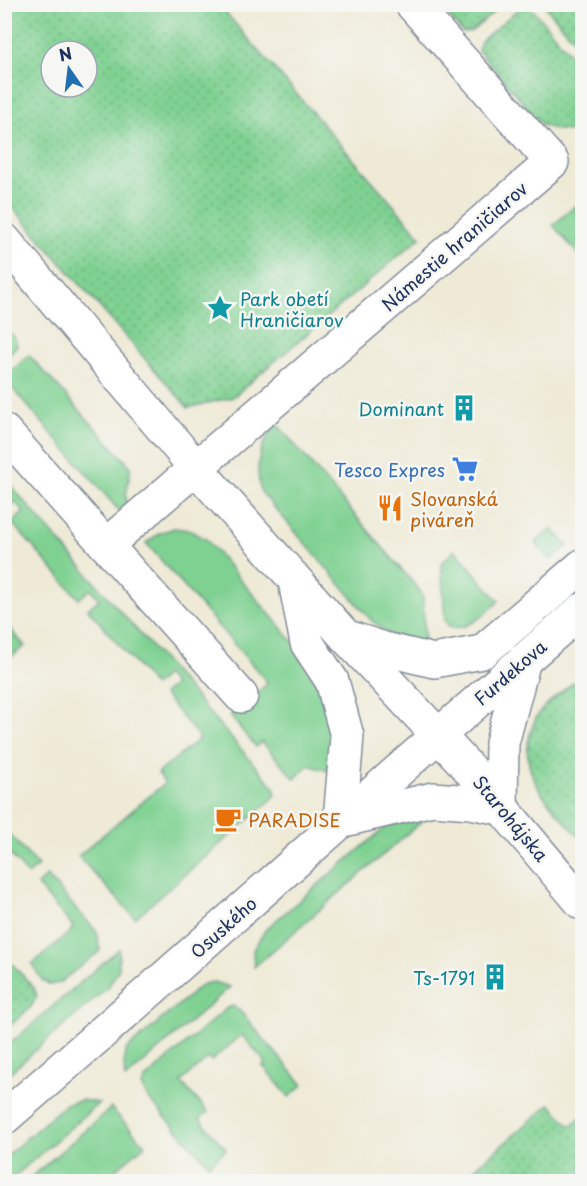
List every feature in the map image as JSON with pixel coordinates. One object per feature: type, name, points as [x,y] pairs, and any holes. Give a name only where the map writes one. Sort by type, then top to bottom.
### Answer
[{"type":"street","name":"Námestie hraničiarov","points":[[106,545],[552,162],[412,4]]},
{"type":"street","points":[[4,240],[196,468],[346,637],[438,734]]},
{"type":"street","points":[[4,430],[241,696]]},
{"type":"street","points":[[346,637],[434,661],[482,652],[582,566]]},
{"type":"street","points":[[294,579],[307,643],[332,681],[347,736],[340,821],[433,799],[471,802],[501,808],[502,743],[524,660]]},
{"type":"street","name":"Furdekova","points":[[438,734],[582,610]]},
{"type":"street","name":"Osuského","points":[[4,1118],[209,940],[438,734]]},
{"type":"street","name":"Starohájska","points":[[438,734],[582,903]]},
{"type":"green space","name":"Park obetí Hraničiarov","points":[[4,5],[219,5],[421,237],[233,397],[188,408],[5,199]]},
{"type":"green space","points":[[439,5],[502,5],[472,31],[463,33]]},
{"type":"green space","points":[[529,5],[582,68],[582,144],[571,131],[557,130],[542,125],[478,50],[481,41],[521,7]]},
{"type":"green space","points":[[544,5],[582,5],[582,49]]},
{"type":"green space","points":[[575,206],[582,215],[582,259],[553,225]]},
{"type":"green space","points":[[4,327],[15,338],[17,345],[5,360]]},
{"type":"green space","points":[[29,355],[131,467],[126,495],[127,507],[121,513],[5,380],[5,377]]},
{"type":"green space","points":[[277,424],[420,591],[423,597],[425,649],[394,638],[372,621],[261,492],[258,464],[262,447]]},
{"type":"green space","points":[[4,478],[274,787],[276,795],[270,801],[135,918],[78,856],[165,783],[158,773],[199,737],[163,694],[174,685],[166,675],[154,686],[88,609],[99,599],[91,589],[79,599],[12,523],[24,512],[15,502],[5,512]]},
{"type":"green space","points":[[174,528],[189,530],[206,539],[306,657],[338,725],[328,771],[308,765],[295,779],[262,742],[256,747],[230,716],[268,683],[146,543],[160,533]]},
{"type":"green space","points":[[552,529],[568,546],[550,560],[535,543]]},
{"type":"green space","points":[[455,550],[499,601],[483,616],[471,623],[458,628],[450,628],[445,620],[441,563]]},
{"type":"green space","points":[[4,622],[25,646],[9,659],[5,654]]},
{"type":"green space","points":[[582,676],[582,840],[542,794],[530,768],[527,753],[533,724],[538,715],[554,697]]},
{"type":"green space","points":[[423,815],[422,821],[254,967],[253,950],[266,929],[387,826]]},
{"type":"green space","points":[[4,828],[38,866],[28,875],[5,848]]},
{"type":"green space","points":[[47,876],[97,932],[100,951],[59,983],[50,985],[42,980],[32,964],[73,927],[37,885]]},
{"type":"green space","points":[[119,949],[119,969],[108,987],[5,1077],[5,1048]]},
{"type":"green space","points":[[4,955],[34,988],[37,996],[31,1007],[5,1030]]},
{"type":"green space","points":[[214,982],[230,987],[125,1079],[126,1050],[203,984]]},
{"type":"green space","points":[[233,1006],[240,1011],[303,1085],[289,1097],[263,1066],[266,1063],[242,1035],[211,1061],[208,1058],[181,1082],[208,1112],[200,1119],[226,1149],[209,1165],[147,1097],[142,1085],[145,1079],[227,1008]]},
{"type":"green space","points":[[82,1100],[99,1103],[9,1181],[5,1181],[5,1157],[66,1104]]},
{"type":"green space","points":[[550,1104],[570,1126],[582,1116],[582,1181],[460,1181]]},
{"type":"green space","points":[[111,1108],[145,1145],[102,1181],[27,1181]]},
{"type":"place","name":"Park obetí Hraničiarov","points":[[220,308]]},
{"type":"place","name":"Dominant","points":[[464,408]]},
{"type":"place","name":"Tesco Expres","points":[[465,469]]},
{"type":"place","name":"Slovanská piváreň","points":[[390,508]]},
{"type":"place","name":"PARADISE","points":[[228,819]]},
{"type":"place","name":"Ts-1791","points":[[495,977]]}]
